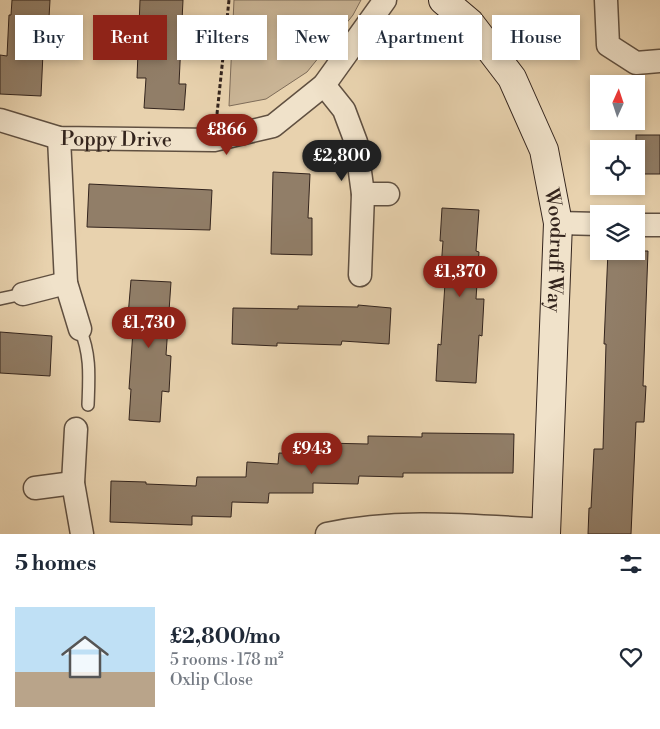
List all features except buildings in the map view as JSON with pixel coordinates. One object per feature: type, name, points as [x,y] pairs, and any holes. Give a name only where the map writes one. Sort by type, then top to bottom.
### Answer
[{"type":"street","name":"Poppy Drive","points":[[0,120],[59,138],[214,140],[273,126],[324,86],[386,0]]},
{"type":"street","name":"Woodruff Way","points":[[443,0],[470,23],[512,78],[544,150],[558,223],[546,532]]},
{"type":"street","points":[[606,0],[608,45],[636,63],[660,61]]},
{"type":"street","points":[[324,86],[344,110],[356,142],[363,194],[360,275]]},
{"type":"street","points":[[59,138],[66,283],[80,329]]},
{"type":"street","points":[[363,194],[388,194]]},
{"type":"street","points":[[558,223],[590,224]]},
{"type":"street","points":[[645,225],[660,225]]},
{"type":"street","points":[[23,294],[66,283]]},
{"type":"street","points":[[76,429],[73,483],[82,534]]},
{"type":"street","points":[[35,488],[73,483]]},
{"type":"street","points":[[326,534],[353,528],[424,523],[546,532]]},
{"type":"lane","points":[[0,299],[23,294]]},
{"type":"lane","points":[[80,329],[87,345],[90,370],[88,404]]},
{"type":"path","points":[[214,140],[229,0]]},
{"type":"shaded area","points":[[234,0],[361,0],[348,21],[348,15],[277,15],[277,60],[317,60],[307,72],[266,99],[229,106],[231,60],[267,60],[267,15],[233,15]]}]
